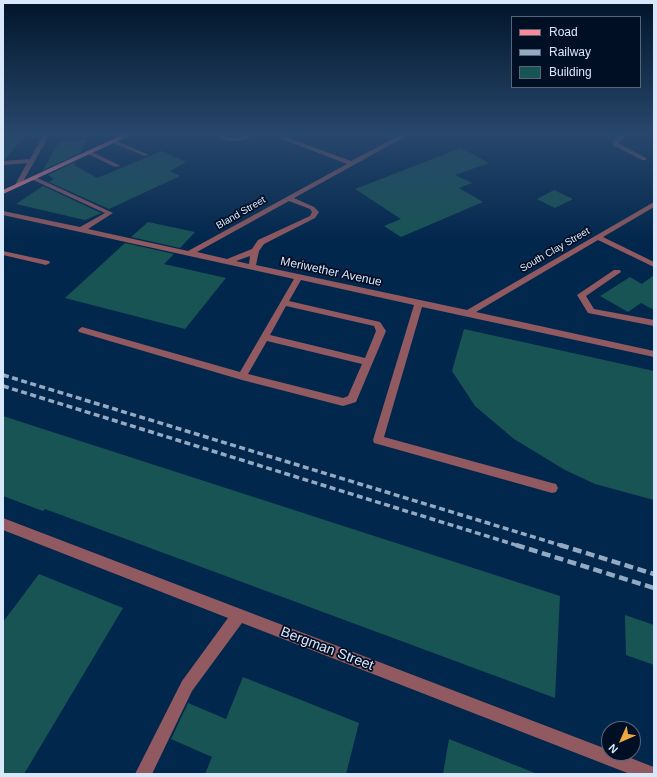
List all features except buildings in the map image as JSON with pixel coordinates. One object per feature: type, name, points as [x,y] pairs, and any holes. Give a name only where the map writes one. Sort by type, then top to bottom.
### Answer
[{"type":"main road","points":[[3,192],[51,170]]},
{"type":"street","points":[[18,185],[26,170]]},
{"type":"street","name":"Bland Street","points":[[190,254],[338,170]]},
{"type":"street","points":[[33,178],[110,213],[81,230]]},
{"type":"street","points":[[252,267],[255,251],[261,242],[312,217],[316,212],[312,208],[288,198]]},
{"type":"street","name":"South Clay Street","points":[[467,314],[654,204]]},
{"type":"street","name":"Meriwether Avenue","points":[[3,213],[654,354]]},
{"type":"street","points":[[597,237],[653,263]]},
{"type":"street","points":[[227,262],[255,251]]},
{"type":"street","points":[[3,253],[46,263]]},
{"type":"street","points":[[617,272],[581,295],[591,311],[654,323]]},
{"type":"street","points":[[242,376],[299,277]]},
{"type":"street","points":[[82,330],[242,376],[342,402],[352,400],[381,331],[377,324],[284,303]]},
{"type":"street","points":[[419,303],[378,440],[552,488]]},
{"type":"street","points":[[265,337],[368,362]]},
{"type":"street","name":"Bergman Street","points":[[3,524],[651,774]]},
{"type":"street","points":[[142,774],[187,686],[239,615]]},
{"type":"railway","points":[[3,375],[563,546]]},
{"type":"railway","points":[[3,386],[519,546]]},
{"type":"railway","points":[[516,545],[654,588]]},
{"type":"railway","points":[[560,545],[654,574]]}]
